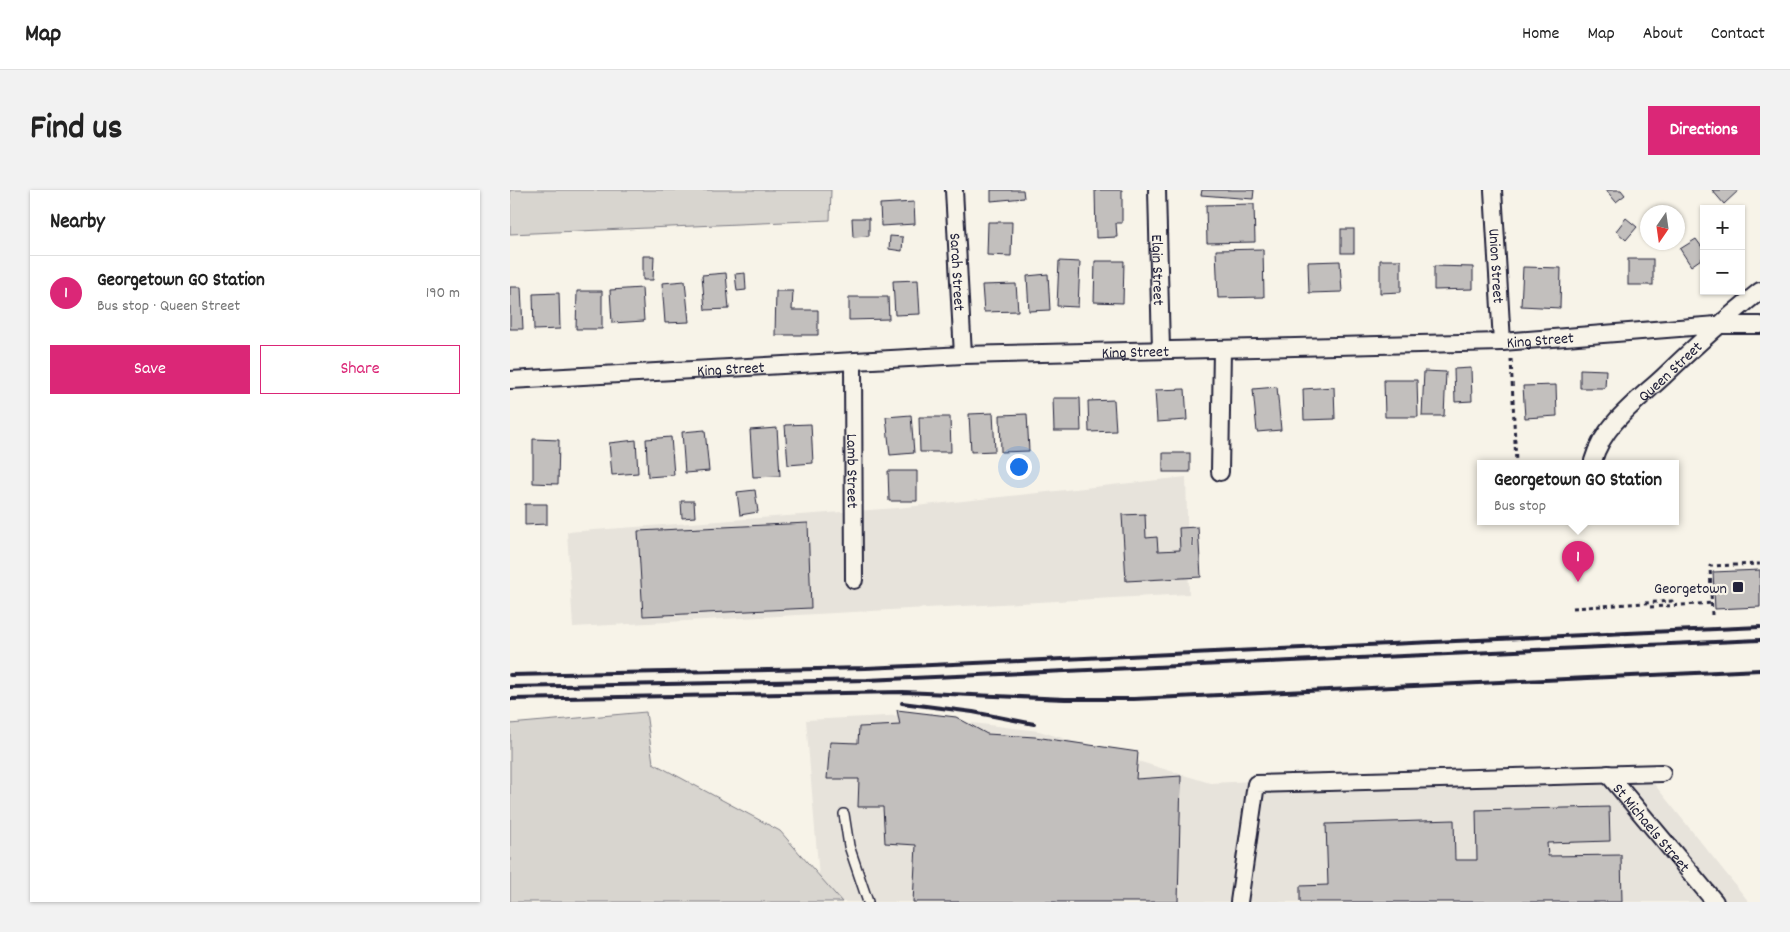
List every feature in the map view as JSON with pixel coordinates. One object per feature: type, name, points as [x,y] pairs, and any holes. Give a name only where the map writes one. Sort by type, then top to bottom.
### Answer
[{"type":"street","name":"Sarah Street","points":[[954,190],[963,355]]},
{"type":"street","name":"Elgin Street","points":[[1157,190],[1161,349]]},
{"type":"street","name":"Union Street","points":[[1493,190],[1502,342]]},
{"type":"street","name":"Queen Street","points":[[1593,460],[1597,447],[1615,421],[1717,325],[1760,291]]},
{"type":"street","name":"King Street","points":[[510,380],[963,355],[1502,342],[1717,325],[1760,324]]},
{"type":"street","points":[[1220,472],[1222,349]]},
{"type":"street","name":"Lamb Street","points":[[853,362],[854,580]]},
{"type":"street","points":[[1238,902],[1256,784],[1662,773]]},
{"type":"street","name":"St Michaels Street","points":[[1608,774],[1715,902]]},
{"type":"lane","points":[[844,814],[849,846],[868,902]]},
{"type":"path","points":[[1502,342],[1511,358],[1516,460]]},
{"type":"path","points":[[1712,615],[1710,566],[1760,564]]},
{"type":"path","points":[[1573,608],[1672,601],[1672,605]]},
{"type":"path","points":[[1650,607],[1712,603]]},
{"type":"shaded area","points":[[510,190],[831,190],[830,220],[510,234]]},
{"type":"shaded area","points":[[1186,477],[1189,594],[573,627],[567,532],[897,508]]},
{"type":"shaded area","points":[[646,712],[653,763],[780,831],[842,902],[510,902],[510,724]]},
{"type":"shaded area","points":[[906,715],[1039,731],[1210,783],[1638,764],[1749,902],[821,902],[806,720]]},
{"type":"building","points":[[991,190],[1023,190],[1024,198],[991,201]]},
{"type":"building","points":[[1095,190],[1122,190],[1122,223],[1116,223],[1117,237],[1096,238]]},
{"type":"building","points":[[1202,190],[1254,190],[1253,199],[1201,195]]},
{"type":"building","points":[[1606,190],[1621,190],[1625,195],[1616,202]]},
{"type":"building","points":[[1712,190],[1739,190],[1724,204]]},
{"type":"building","points":[[914,202],[915,224],[881,226],[880,204]]},
{"type":"building","points":[[1254,204],[1255,242],[1207,243],[1206,205]]},
{"type":"building","points":[[852,218],[869,218],[869,236],[853,237]]},
{"type":"building","points":[[1626,218],[1637,227],[1626,240],[1616,231]]},
{"type":"building","points":[[988,222],[1012,222],[1011,256],[987,255]]},
{"type":"building","points":[[1341,229],[1354,229],[1354,253],[1341,253]]},
{"type":"building","points":[[890,236],[903,237],[902,251],[889,249]]},
{"type":"building","points":[[1696,239],[1700,244],[1700,260],[1691,266],[1681,250],[1685,250],[1685,246]]},
{"type":"building","points":[[1263,249],[1264,297],[1218,298],[1216,250]]},
{"type":"building","points":[[643,256],[654,256],[653,280],[643,280]]},
{"type":"building","points":[[1628,259],[1653,259],[1653,285],[1628,285]]},
{"type":"building","points":[[1380,260],[1401,260],[1401,292],[1380,293]]},
{"type":"building","points":[[1059,261],[1080,262],[1078,307],[1057,306]]},
{"type":"building","points":[[1095,261],[1124,261],[1123,303],[1094,302]]},
{"type":"building","points":[[1340,261],[1342,292],[1309,293],[1308,262]]},
{"type":"building","points":[[1434,266],[1473,267],[1473,289],[1434,290]]},
{"type":"building","points":[[1523,267],[1561,268],[1560,308],[1521,306]]},
{"type":"building","points":[[726,273],[729,309],[705,310],[702,275]]},
{"type":"building","points":[[745,273],[746,290],[737,291],[735,274]]},
{"type":"building","points":[[1048,274],[1050,310],[1029,311],[1027,276]]},
{"type":"building","points":[[918,280],[920,314],[895,315],[893,281]]},
{"type":"building","points":[[685,281],[689,322],[665,323],[662,283]]},
{"type":"building","points":[[1016,284],[1018,311],[984,312],[982,285]]},
{"type":"building","points":[[510,287],[521,287],[523,329],[510,329]]},
{"type":"building","points":[[642,288],[644,321],[612,323],[610,290]]},
{"type":"building","points":[[577,291],[602,291],[602,329],[576,329]]},
{"type":"building","points":[[776,291],[793,291],[792,310],[818,310],[818,335],[775,335]]},
{"type":"building","points":[[559,293],[560,329],[534,330],[533,294]]},
{"type":"building","points":[[849,297],[888,297],[889,319],[849,320]]},
{"type":"building","points":[[1471,368],[1472,401],[1455,402],[1454,369]]},
{"type":"building","points":[[1580,369],[1606,370],[1605,388],[1580,388]]},
{"type":"building","points":[[1424,371],[1446,372],[1444,416],[1422,416]]},
{"type":"building","points":[[1384,380],[1417,380],[1418,417],[1385,417]]},
{"type":"building","points":[[1556,385],[1557,416],[1525,418],[1523,386]]},
{"type":"building","points":[[1277,387],[1281,430],[1257,432],[1253,389]]},
{"type":"building","points":[[1334,387],[1335,419],[1304,420],[1303,389]]},
{"type":"building","points":[[1185,389],[1187,420],[1157,422],[1155,390]]},
{"type":"building","points":[[1053,398],[1080,398],[1081,431],[1054,431]]},
{"type":"building","points":[[1114,400],[1116,431],[1089,432],[1088,401]]},
{"type":"building","points":[[993,413],[995,451],[971,452],[969,414]]},
{"type":"building","points":[[1027,414],[1029,451],[1001,452],[1000,415]]},
{"type":"building","points":[[911,415],[914,453],[890,455],[886,417]]},
{"type":"building","points":[[919,417],[950,417],[951,452],[920,452]]},
{"type":"building","points":[[811,424],[813,463],[788,465],[785,425]]},
{"type":"building","points":[[777,428],[780,476],[753,477],[750,430]]},
{"type":"building","points":[[705,430],[709,471],[685,473],[682,432]]},
{"type":"building","points":[[671,437],[674,475],[648,477],[646,439]]},
{"type":"building","points":[[533,439],[559,440],[558,484],[533,483]]},
{"type":"building","points":[[636,440],[638,473],[612,475],[609,443]]},
{"type":"building","points":[[1163,453],[1190,453],[1190,472],[1163,472]]},
{"type":"building","points":[[888,471],[917,471],[917,501],[889,501]]},
{"type":"building","points":[[755,490],[758,512],[740,515],[737,492]]},
{"type":"building","points":[[681,501],[694,501],[695,517],[682,518]]},
{"type":"building","points":[[525,504],[547,504],[547,524],[525,525]]},
{"type":"building","points":[[1145,514],[1146,538],[1157,537],[1158,551],[1180,550],[1179,528],[1198,527],[1201,577],[1126,581],[1122,515]]},
{"type":"building","points":[[808,523],[811,608],[643,616],[638,531]]},
{"type":"building","points":[[1760,570],[1760,607],[1715,609],[1713,572]]},
{"type":"building","points":[[897,710],[956,717],[987,734],[1035,737],[1138,752],[1136,779],[1181,776],[1178,902],[913,902],[916,845],[885,843],[883,807],[858,807],[859,779],[827,779],[830,742],[858,743],[859,727],[900,725]]},
{"type":"building","points":[[1609,807],[1610,841],[1547,843],[1548,856],[1621,855],[1622,902],[1300,902],[1300,886],[1328,885],[1326,824],[1454,820],[1455,860],[1477,860],[1476,810]]},
{"type":"railway","points":[[510,675],[866,668],[1760,627]]},
{"type":"railway","points":[[510,687],[867,680],[1760,640]]},
{"type":"railway","points":[[510,699],[903,692],[1065,699],[1134,699],[1760,670]]},
{"type":"railway","points":[[902,703],[973,712],[1034,724]]},
{"type":"place","name":"Georgetown GO Station","points":[[1578,582]]},
{"type":"place","name":"Georgetown","points":[[1738,587]]}]
